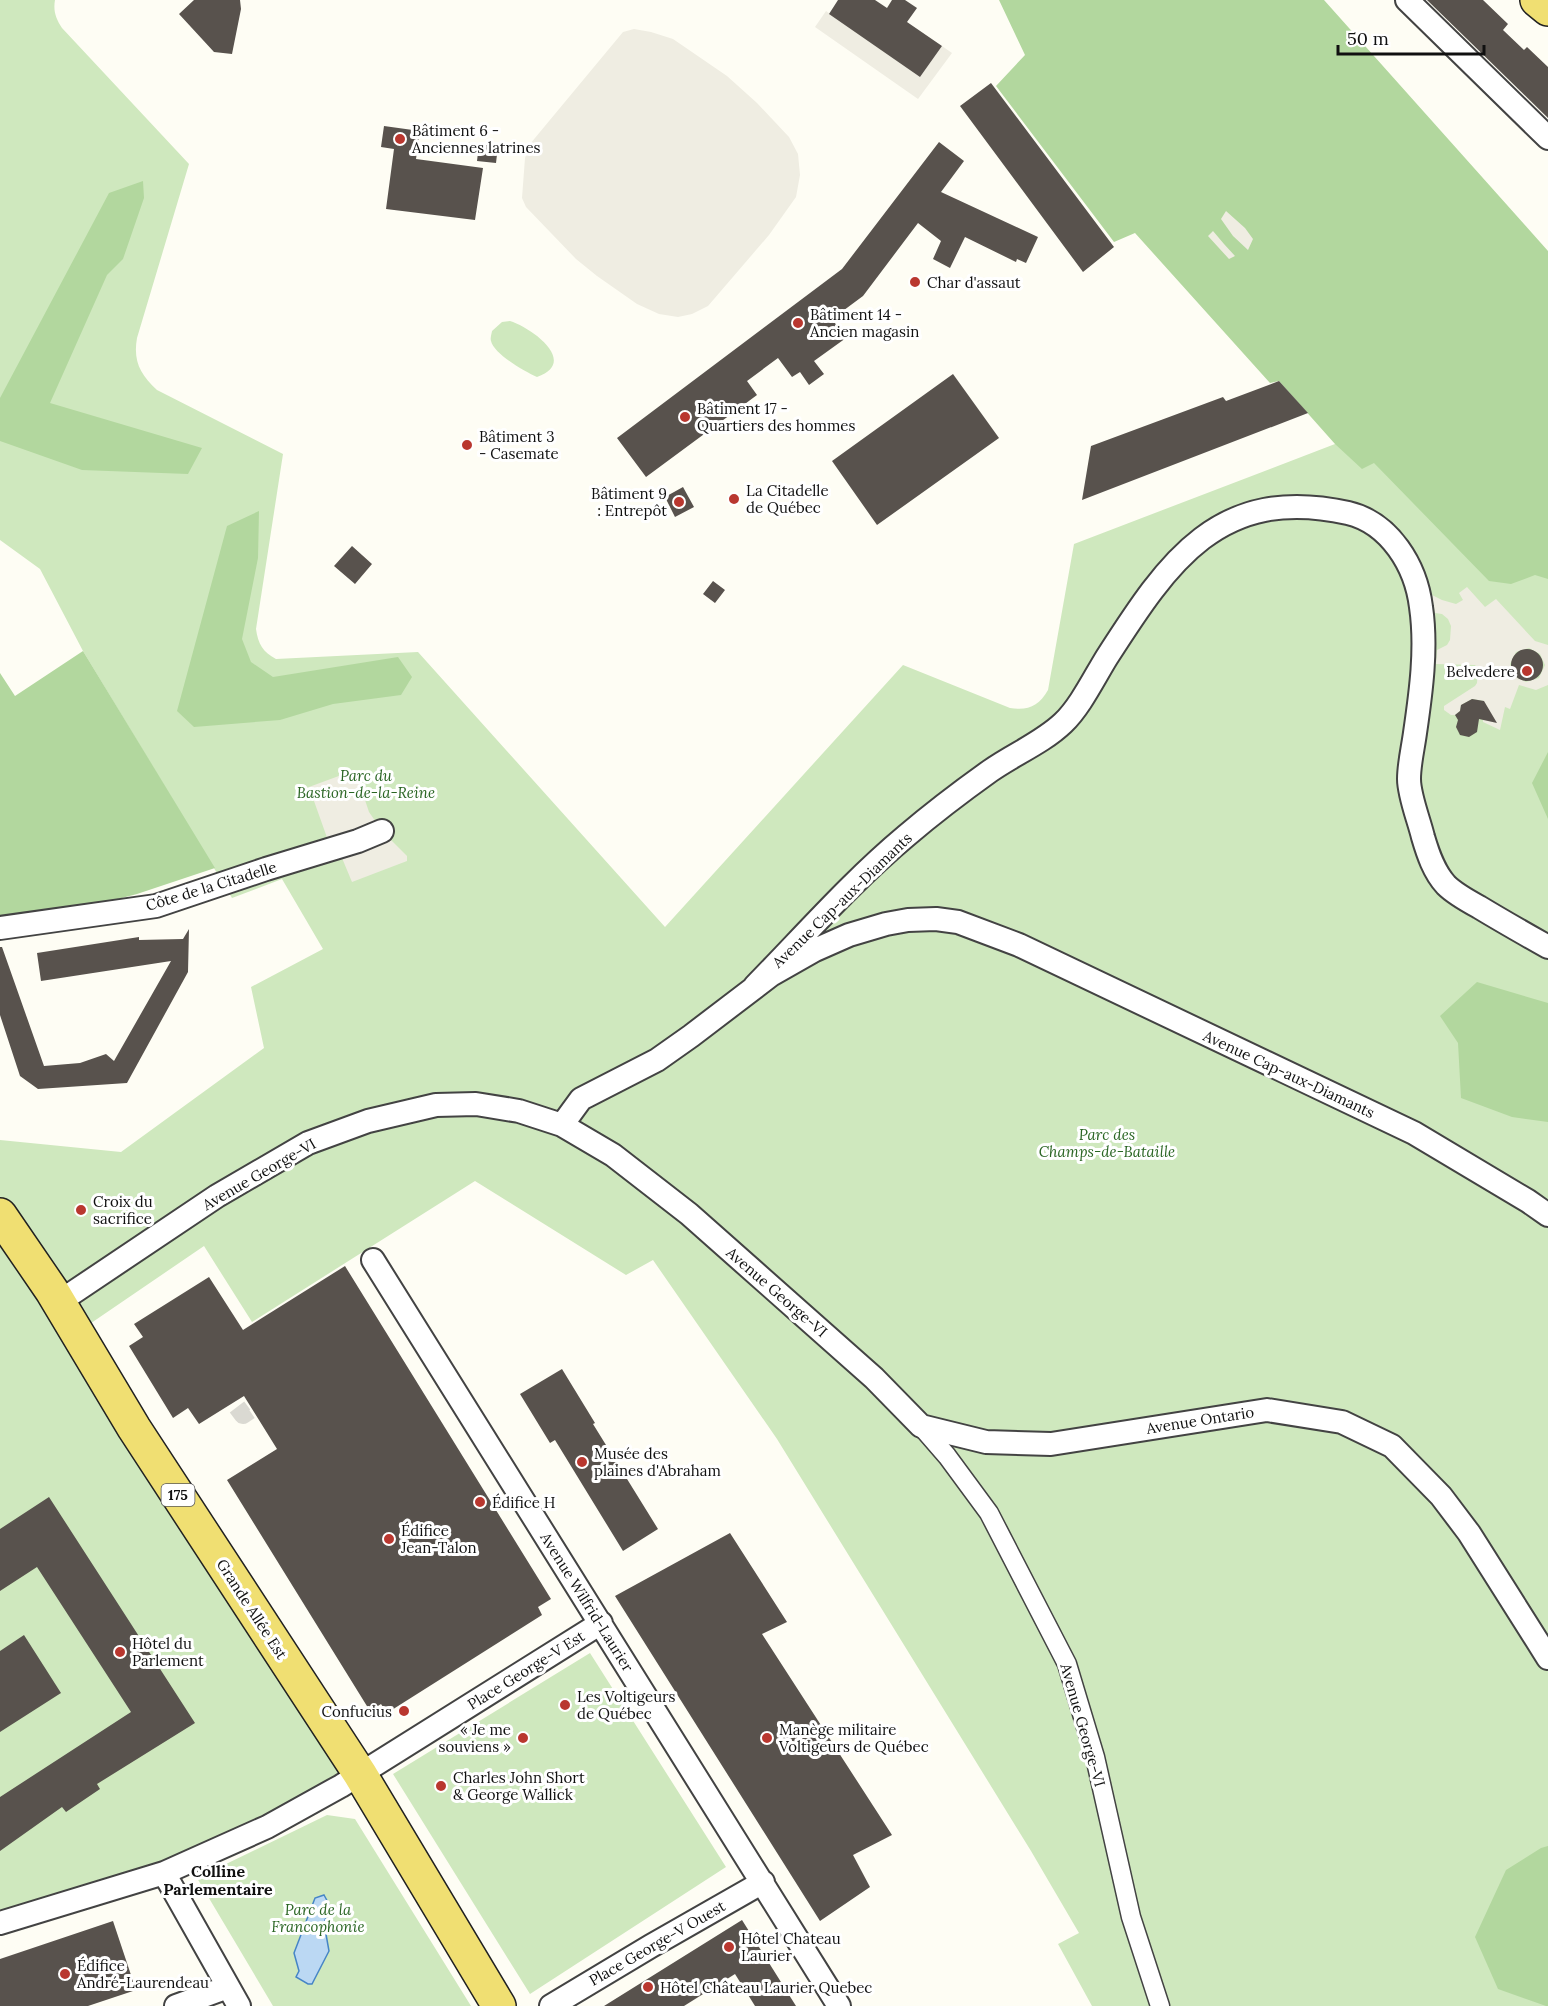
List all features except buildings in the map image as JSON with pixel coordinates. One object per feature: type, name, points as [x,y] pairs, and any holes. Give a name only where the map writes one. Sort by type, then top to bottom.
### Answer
[{"type":"main road","points":[[1537,0],[1548,9]]},
{"type":"main road","name":"Grande Allée Est","points":[[0,1215],[58,1302],[134,1428],[360,1774],[499,2006]]},
{"type":"street","points":[[1407,0],[1548,138]]},
{"type":"street","name":"Avenue Cap-aux-Diamants","points":[[562,1125],[581,1100],[657,1060],[755,986],[906,836],[990,771],[1040,741],[1066,720],[1144,598],[1180,556],[1207,534],[1234,518],[1255,511],[1297,507],[1352,514],[1377,528],[1400,549],[1412,572],[1421,606],[1423,658],[1409,782],[1434,869],[1450,888],[1504,923],[1548,947]]},
{"type":"street","name":"Côte de la Citadelle","points":[[0,928],[156,906],[365,839],[382,831]]},
{"type":"street","name":"Avenue Cap-aux-Diamants","points":[[755,986],[816,950],[849,935],[908,920],[936,919],[958,922],[1019,945],[1414,1133],[1548,1215]]},
{"type":"street","name":"Avenue George-VI","points":[[58,1302],[217,1196],[308,1143],[368,1121],[436,1105],[476,1104],[519,1111],[562,1125],[613,1155],[689,1214],[874,1378],[947,1456],[989,1513],[1067,1664],[1095,1757],[1131,1917],[1160,2006]]},
{"type":"street","name":"Avenue Wilfrid-Laurier","points":[[373,1260],[839,2006]]},
{"type":"street","name":"Avenue Ontario","points":[[921,1426],[986,1442],[1051,1444],[1267,1410],[1342,1422],[1392,1446],[1441,1496],[1476,1542],[1548,1658]]},
{"type":"street","name":"Place George-V Est","points":[[0,1923],[164,1873],[267,1827],[360,1774],[601,1623]]},
{"type":"street","points":[[164,1873],[233,1996],[176,2006]]},
{"type":"street","name":"Place George-V Ouest","points":[[551,2006],[763,1882]]},
{"type":"green space","name":"Parc des Champs-de-Bataille","points":[[0,0],[55,0],[54,8],[62,28],[189,164],[137,338],[136,354],[142,373],[157,390],[283,454],[256,629],[262,647],[276,659],[418,652],[665,927],[903,665],[1010,708],[1022,709],[1037,704],[1048,690],[1074,544],[1335,444],[1429,364],[1548,514],[1548,2006],[1092,2006],[1058,1944],[1079,1933],[1031,1851],[777,1439],[653,1260],[626,1275],[475,1181],[252,1322],[204,1246],[78,1332],[360,1774],[277,1818],[0,1923],[0,1140],[121,1152],[264,1048],[251,987],[323,949],[282,879],[232,898],[83,651],[40,569],[0,540]]},
{"type":"green space","points":[[999,0],[1324,0],[1548,251],[1548,579],[1535,575],[1511,584],[1489,581],[1374,463],[1362,469],[1335,444],[1279,381],[1270,383],[1135,233],[1114,242],[996,86],[1025,55]]},
{"type":"green space","points":[[143,181],[144,198],[123,259],[107,275],[50,403],[202,448],[188,474],[82,470],[0,441],[0,398],[109,193]]},
{"type":"green space","points":[[510,321],[529,331],[548,346],[554,363],[549,371],[537,377],[511,362],[493,346],[492,331],[502,322]]},
{"type":"green space","points":[[259,511],[258,558],[242,639],[251,662],[273,677],[398,657],[412,677],[401,695],[333,704],[280,720],[194,727],[177,711],[227,526]]},
{"type":"green space","points":[[83,651],[215,868],[137,894],[95,905],[0,916],[0,673],[15,696]]},
{"type":"green space","points":[[1548,752],[1548,819],[1532,783]]},
{"type":"green space","points":[[1477,982],[1548,1003],[1548,1122],[1512,1117],[1461,1098],[1458,1043],[1440,1016]]},
{"type":"green space","points":[[590,1653],[726,1867],[530,1994],[393,1774]]},
{"type":"green space","name":"Parc de la Francophonie","points":[[327,1815],[355,1819],[471,2006],[273,2006],[197,1878]]},
{"type":"green space","points":[[1548,1846],[1548,2006],[1546,2006],[1498,1989],[1475,1937],[1506,1870]]},
{"type":"shaded area","points":[[826,11],[920,77],[942,46],[952,53],[918,99],[815,27]]},
{"type":"shaded area","points":[[634,29],[673,39],[727,76],[789,137],[798,154],[800,175],[796,197],[769,235],[708,306],[692,314],[678,317],[659,314],[637,304],[597,276],[576,259],[526,207],[522,198],[525,158],[530,144],[623,32]]},
{"type":"shaded area","points":[[1226,211],[1245,228],[1253,239],[1248,250],[1233,236],[1221,219]]},
{"type":"shaded area","points":[[1213,231],[1235,256],[1229,259],[1208,236]]},
{"type":"shaded area","points":[[1467,587],[1485,607],[1496,599],[1535,641],[1548,645],[1548,685],[1536,690],[1519,685],[1510,709],[1505,707],[1500,730],[1483,722],[1484,701],[1472,699],[1461,705],[1460,711],[1455,715],[1444,710],[1444,706],[1477,683],[1478,669],[1475,665],[1436,664],[1437,650],[1447,645],[1450,640],[1451,626],[1442,614],[1435,613],[1432,595],[1456,604],[1463,600],[1459,593]],"holes":[[[1529,648],[1540,654],[1545,665],[1539,678],[1526,682],[1514,676],[1510,664],[1516,652]]]},
{"type":"shaded area","points":[[355,770],[369,812],[382,831],[407,856],[407,861],[352,882],[342,858],[335,860],[309,787]]},
{"type":"water","points":[[324,1895],[330,1906],[324,1923],[329,1951],[312,1984],[308,1984],[296,1977],[299,1971],[294,1953],[315,1898]]},
{"type":"tunnel","points":[[237,1407],[243,1415],[252,1409]]},
{"type":"place","name":"Bâtiment 6 - Anciennes latrines","points":[[400,139]]},
{"type":"place","name":"Char d'assaut","points":[[915,282]]},
{"type":"place","name":"Bâtiment 14 - Ancien magasin","points":[[798,323]]},
{"type":"place","name":"Bâtiment 17 - Quartiers des hommes","points":[[685,417]]},
{"type":"place","name":"Bâtiment 3 - Casemate","points":[[467,445]]},
{"type":"place","name":"La Citadelle de Québec","points":[[734,499]]},
{"type":"place","name":"Bâtiment 9 : Entrepôt","points":[[679,502]]},
{"type":"place","name":"Belvedere","points":[[1527,671]]},
{"type":"place","name":"Croix du sacrifice","points":[[81,1210]]},
{"type":"place","name":"Musée des plaines d'Abraham","points":[[582,1462]]},
{"type":"place","name":"Édifice H","points":[[480,1502]]},
{"type":"place","name":"Édifice Jean-Talon","points":[[389,1539]]},
{"type":"place","name":"Hôtel du Parlement","points":[[120,1652]]},
{"type":"place","name":"Les Voltigeurs de Québec","points":[[565,1705]]},
{"type":"place","name":"Confucius","points":[[404,1711]]},
{"type":"place","name":"« Je me souviens »","points":[[523,1738]]},
{"type":"place","name":"Manège militaire Voltigeurs de Québec","points":[[767,1738]]},
{"type":"place","name":"Charles John Short & George Wallick","points":[[441,1786]]},
{"type":"place","name":"Hôtel Chateau Laurier","points":[[729,1947]]},
{"type":"place","name":"Édifice André-Laurendeau","points":[[65,1974]]},
{"type":"place","name":"Hôtel Château Laurier Quebec","points":[[648,1987]]},
{"type":"district","name":"Colline Parlementaire","points":[[218,1880]]},
{"type":"park label","name":"Parc du Bastion-de-la-Reine","points":[[366,784]]}]
